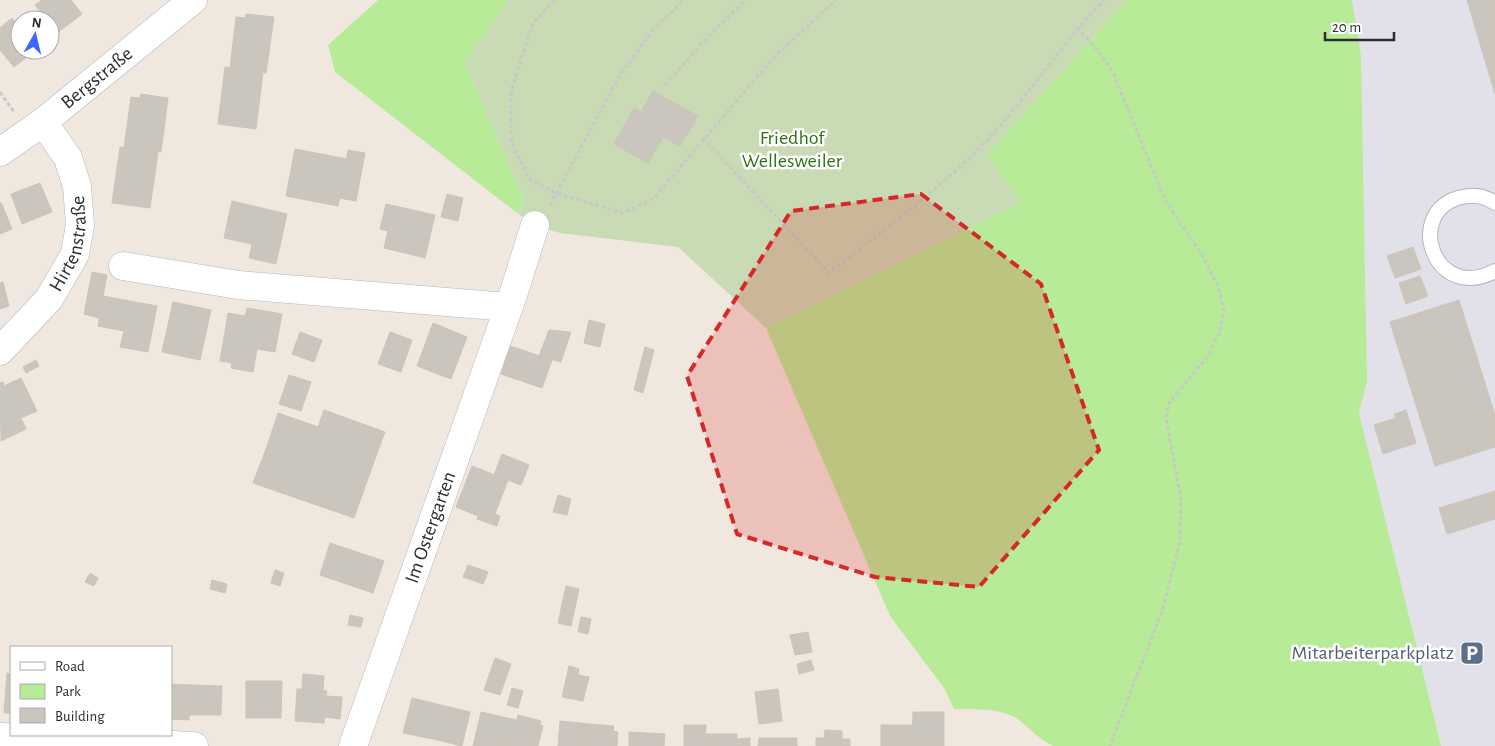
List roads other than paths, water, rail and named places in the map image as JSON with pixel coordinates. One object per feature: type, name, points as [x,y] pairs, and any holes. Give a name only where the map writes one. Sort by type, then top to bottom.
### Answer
[{"type":"street","name":"Bergstraße","points":[[0,152],[43,122],[193,0]]},
{"type":"street","name":"Hirtenstraße","points":[[0,352],[49,299],[75,254],[80,224],[77,186],[68,158],[43,122]]},
{"type":"street","name":"Im Ostergarten","points":[[353,746],[508,307],[535,225]]},
{"type":"street","points":[[123,266],[238,285],[508,307]]},
{"type":"street","points":[[2,740],[194,746]]},
{"type":"lane","points":[[1495,203],[1488,198],[1471,195],[1454,199],[1443,206],[1434,218],[1430,230],[1430,244],[1435,258],[1443,268],[1455,276],[1468,279],[1482,278],[1495,271]]},
{"type":"place","name":"Mitarbeiterparkplatz","points":[[1472,653]]},
{"type":"park label","name":"Friedhof Wellesweiler","points":[[792,150]]}]
